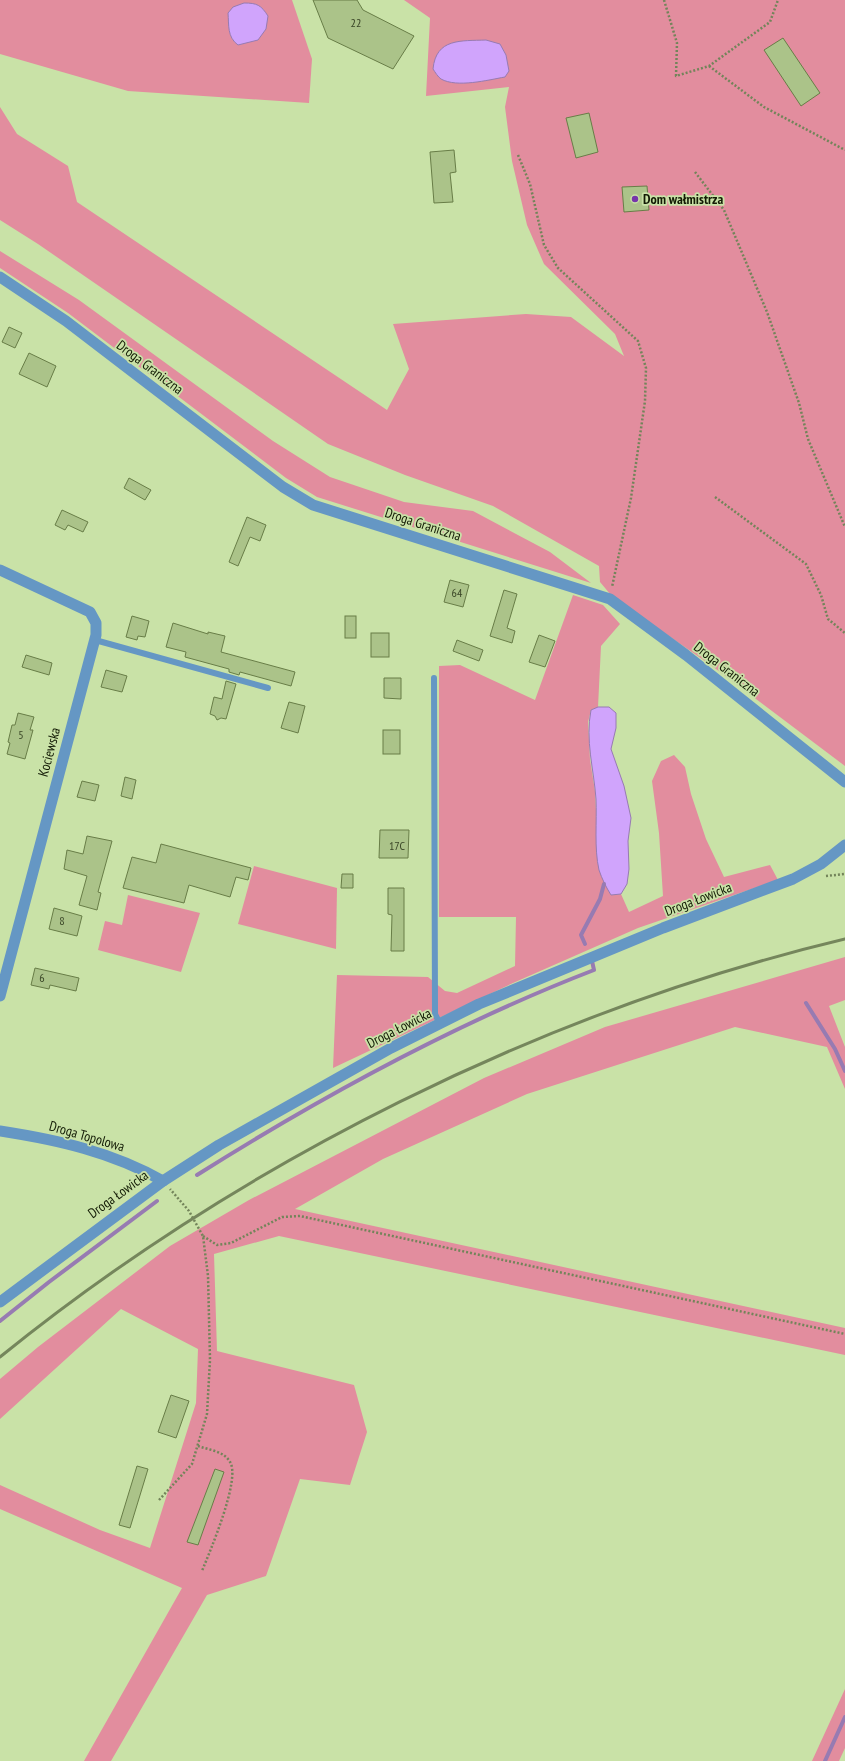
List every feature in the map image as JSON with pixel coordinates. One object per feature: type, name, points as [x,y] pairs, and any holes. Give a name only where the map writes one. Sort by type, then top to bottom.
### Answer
[{"type":"street","name":"Droga Graniczna","points":[[0,277],[66,321],[283,487],[313,505],[610,599],[686,655],[845,782]]},
{"type":"street","name":"Kociewska","points":[[0,570],[90,612],[96,623],[95,640],[0,996]]},
{"type":"street","name":"Droga Łowicka","points":[[0,1302],[163,1181],[219,1145],[392,1048],[479,1004],[663,928],[793,879],[821,864],[845,845]]},
{"type":"street","name":"Droga Topolowa","points":[[0,1131],[26,1135],[99,1152],[137,1166],[163,1181]]},
{"type":"lane","points":[[95,640],[268,688]]},
{"type":"lane","points":[[434,678],[435,1014],[440,1024]]},
{"type":"path","points":[[664,0],[678,42],[676,76],[710,66],[770,22],[778,0]]},
{"type":"path","points":[[710,66],[764,107],[845,150]]},
{"type":"path","points":[[518,155],[530,184],[544,245],[558,268],[638,341],[646,368],[645,401],[631,498],[610,599]]},
{"type":"path","points":[[695,172],[724,210],[767,312],[799,403],[808,438],[845,527]]},
{"type":"path","points":[[715,497],[806,564],[821,595],[828,619],[845,633]]},
{"type":"path","points":[[159,1500],[192,1464],[208,1414],[210,1360],[208,1276],[203,1236],[189,1211],[163,1181]]},
{"type":"path","points":[[203,1236],[217,1245],[231,1243],[282,1217],[300,1216],[845,1334]]},
{"type":"path","points":[[198,1446],[219,1452],[230,1462],[234,1475],[223,1514],[202,1571]]},
{"type":"shaded area","points":[[0,0],[292,0],[312,59],[309,103],[128,91],[0,54]]},
{"type":"shaded area","points":[[404,0],[845,0],[845,766],[712,666],[643,618],[626,613],[600,582],[599,566],[493,506],[405,475],[328,444],[38,244],[0,220],[0,107],[17,134],[68,166],[77,202],[387,410],[409,369],[393,324],[526,314],[571,317],[624,356],[615,334],[544,264],[527,225],[512,161],[505,107],[509,87],[426,96],[430,18]]},
{"type":"shaded area","points":[[244,3],[258,5],[268,16],[266,29],[258,40],[238,45],[234,42],[230,35],[228,13],[233,7]]},
{"type":"shaded area","points":[[486,40],[500,44],[506,55],[509,71],[505,77],[455,83],[441,79],[433,69],[435,59],[444,46],[459,41]]},
{"type":"shaded area","points":[[0,251],[79,300],[273,441],[330,477],[404,502],[473,511],[550,552],[591,583],[317,497],[286,478],[68,313],[0,268]]},
{"type":"shaded area","points":[[573,595],[603,605],[620,624],[601,646],[598,707],[591,710],[588,722],[590,760],[595,791],[599,869],[611,895],[621,894],[629,912],[663,896],[659,833],[652,781],[661,761],[674,755],[685,767],[691,794],[706,839],[724,877],[770,865],[778,880],[638,928],[513,983],[333,1068],[337,975],[428,977],[445,991],[457,993],[515,966],[516,917],[439,917],[439,666],[460,665],[535,700]]},
{"type":"shaded area","points":[[598,707],[609,707],[616,713],[616,728],[611,749],[624,786],[631,818],[628,841],[629,869],[627,884],[621,894],[611,895],[604,883],[597,862],[596,799],[589,744],[589,721],[591,710]]},
{"type":"shaded area","points":[[254,866],[337,888],[336,949],[238,924]]},
{"type":"shaded area","points":[[128,895],[200,913],[181,972],[98,950],[105,921],[122,925]]},
{"type":"shaded area","points":[[845,957],[845,1000],[829,1006],[845,1047],[845,1089],[827,1047],[735,1027],[527,1094],[383,1159],[295,1209],[845,1328],[845,1355],[279,1236],[214,1254],[217,1351],[354,1385],[367,1432],[350,1485],[300,1479],[266,1576],[207,1595],[111,1761],[84,1761],[182,1588],[0,1509],[0,1485],[100,1530],[150,1548],[196,1403],[198,1349],[121,1309],[0,1419],[0,1379],[38,1347],[170,1246],[249,1200],[484,1078],[605,1027]]},
{"type":"shaded area","points":[[845,1689],[845,1748],[839,1761],[812,1761]]},
{"type":"building","points":[[313,0],[357,0],[363,10],[414,36],[393,69],[328,38]]},
{"type":"building","points":[[783,38],[820,93],[801,106],[764,50]]},
{"type":"building","points":[[589,113],[598,152],[576,158],[566,118]]},
{"type":"building","points":[[454,150],[456,172],[450,173],[453,202],[434,203],[430,152]]},
{"type":"building","name":"Dom wałmistrza","points":[[647,186],[649,210],[624,212],[622,187]]},
{"type":"building","points":[[9,327],[22,333],[15,348],[2,342]]},
{"type":"building","points":[[29,353],[56,366],[47,387],[19,374]]},
{"type":"building","points":[[129,478],[151,490],[145,500],[124,488]]},
{"type":"building","points":[[62,510],[88,522],[83,532],[68,525],[65,530],[55,525]]},
{"type":"building","points":[[247,517],[266,525],[260,541],[250,537],[238,566],[229,562]]},
{"type":"building","points":[[450,580],[469,585],[463,607],[444,602]]},
{"type":"building","points":[[504,590],[517,594],[507,628],[515,631],[512,643],[490,636]]},
{"type":"building","points":[[132,616],[149,621],[145,637],[138,636],[137,640],[126,637]]},
{"type":"building","points":[[345,616],[356,616],[356,638],[345,638]]},
{"type":"building","points":[[173,623],[208,634],[208,632],[225,636],[221,652],[295,672],[291,686],[240,672],[239,675],[229,672],[229,669],[185,657],[186,652],[166,647]]},
{"type":"building","points":[[371,633],[389,633],[389,657],[371,657]]},
{"type":"building","points":[[539,635],[555,641],[545,667],[529,662]]},
{"type":"building","points":[[457,640],[483,650],[479,661],[453,651]]},
{"type":"building","points":[[26,655],[52,663],[49,675],[22,667]]},
{"type":"building","points":[[106,670],[127,676],[122,692],[101,687]]},
{"type":"building","points":[[384,678],[401,678],[401,699],[384,698]]},
{"type":"building","points":[[226,681],[236,684],[226,719],[221,718],[217,720],[215,716],[210,714],[214,697],[222,699]]},
{"type":"building","points":[[289,702],[305,706],[298,733],[281,728]]},
{"type":"building","points":[[18,713],[34,717],[30,730],[33,730],[25,759],[7,754],[12,725],[15,725]]},
{"type":"building","points":[[383,730],[400,730],[400,754],[383,754]]},
{"type":"building","points":[[125,777],[136,780],[132,799],[121,796]]},
{"type":"building","points":[[82,781],[99,785],[95,801],[77,797]]},
{"type":"building","points":[[380,830],[409,830],[408,858],[379,858]]},
{"type":"building","points":[[87,836],[112,841],[98,892],[101,893],[97,910],[79,905],[87,876],[64,869],[67,850],[83,854]]},
{"type":"building","points":[[161,844],[251,868],[248,880],[236,877],[230,897],[189,885],[184,903],[123,888],[132,857],[156,863]]},
{"type":"building","points":[[342,874],[353,874],[353,888],[341,888]]},
{"type":"building","points":[[388,888],[404,888],[404,951],[391,951],[392,915],[388,914]]},
{"type":"building","points":[[54,908],[82,916],[77,936],[49,929]]},
{"type":"building","points":[[35,968],[79,978],[76,991],[50,985],[49,989],[31,985]]},
{"type":"building","points":[[171,1395],[189,1401],[176,1438],[158,1432]]},
{"type":"building","points":[[137,1466],[148,1469],[130,1528],[119,1525]]},
{"type":"building","points":[[215,1469],[224,1472],[198,1545],[187,1542]]},
{"type":"waterway","points":[[585,944],[581,935],[600,899],[604,884]]},
{"type":"waterway","points":[[197,1175],[293,1117],[391,1063],[491,1014],[594,970],[592,961]]},
{"type":"waterway","points":[[806,1003],[835,1049],[845,1071]]},
{"type":"waterway","points":[[0,1321],[49,1282],[157,1201]]},
{"type":"waterway","points":[[825,1761],[845,1717]]},
{"type":"railway","points":[[0,1357],[93,1286],[191,1220],[294,1158],[400,1102],[508,1051],[619,1007],[732,970],[845,939]]},
{"type":"place","name":"Dom wałmistrza","points":[[635,199]]}]
